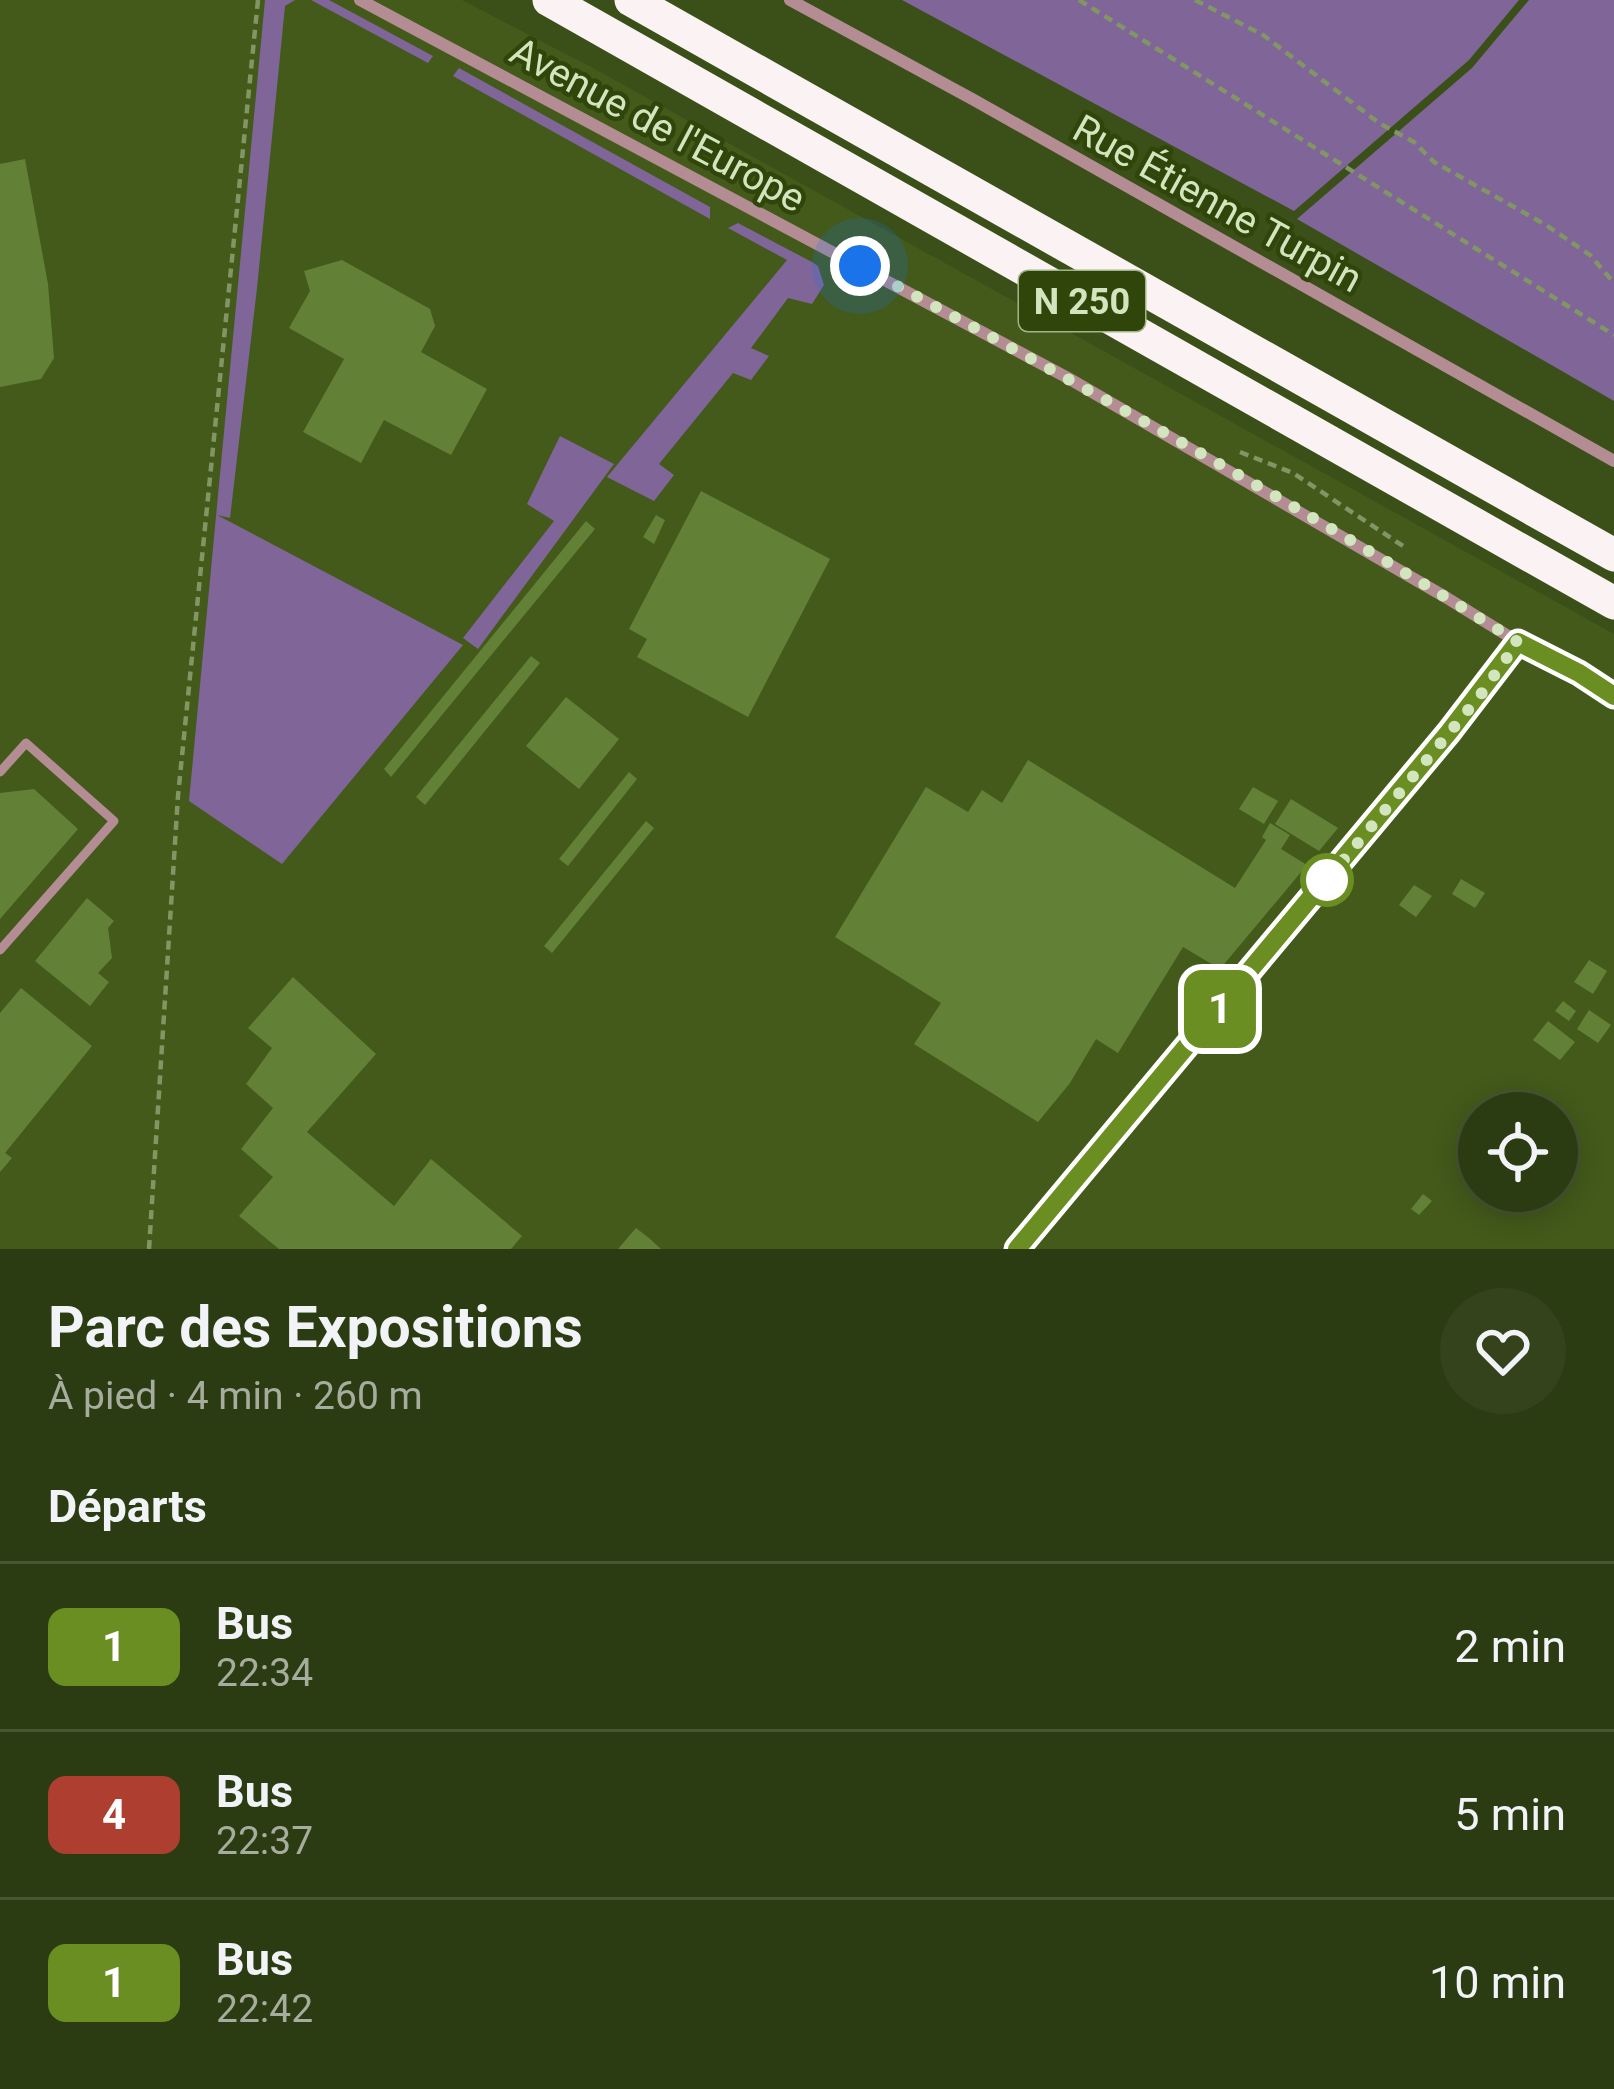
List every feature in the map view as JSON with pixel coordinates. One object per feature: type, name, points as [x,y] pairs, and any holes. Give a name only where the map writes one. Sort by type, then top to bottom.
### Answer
[{"type":"highway","name":"N 250","points":[[549,0],[1614,603]]},
{"type":"highway","name":"N 250","points":[[631,0],[1614,555]]},
{"type":"street","name":"Avenue de l'Europe","points":[[360,0],[1068,378],[1614,696]]},
{"type":"street","name":"Rue Étienne Turpin","points":[[790,0],[1614,461]]},
{"type":"street","points":[[1018,1249],[1479,697],[1518,642]]},
{"type":"lane","points":[[0,772],[26,743],[113,821],[0,950]]},
{"type":"path","points":[[149,1249],[178,796],[258,0]]},
{"type":"path","points":[[1079,0],[1614,335]]},
{"type":"path","points":[[1195,0],[1262,35],[1379,122],[1414,142],[1434,162],[1546,225],[1590,255],[1614,283]]},
{"type":"shaded area","points":[[0,0],[462,0],[1614,634],[1614,1249],[0,1249]]},
{"type":"shaded area","points":[[265,0],[295,0],[285,6],[230,518],[217,515],[463,645],[282,864],[189,801]]},
{"type":"shaded area","points":[[311,0],[329,0],[433,56],[428,63]]},
{"type":"shaded area","points":[[902,0],[1519,0],[1469,60],[1294,211]]},
{"type":"shaded area","points":[[1529,0],[1614,0],[1614,401],[1297,219],[1472,68]]},
{"type":"shaded area","points":[[459,68],[710,207],[710,219],[453,76]]},
{"type":"shaded area","points":[[738,223],[818,266],[824,285],[812,304],[788,298],[751,348],[769,356],[751,380],[733,373],[659,464],[674,475],[654,501],[607,477],[787,260],[728,228]]},
{"type":"shaded area","points":[[560,436],[614,464],[478,649],[463,638],[554,521],[527,504]]},
{"type":"building","points":[[25,159],[48,284],[54,358],[41,379],[0,387],[0,164]]},
{"type":"building","points":[[342,260],[430,309],[435,326],[421,352],[487,389],[451,455],[384,420],[361,463],[303,432],[344,359],[289,328],[310,291],[304,271]]},
{"type":"building","points":[[701,491],[830,559],[748,717],[637,657],[647,639],[629,629]]},
{"type":"building","points":[[656,515],[665,520],[654,544],[643,537]]},
{"type":"building","points":[[586,521],[595,529],[391,777],[384,769]]},
{"type":"building","points":[[531,656],[540,663],[425,805],[416,797]]},
{"type":"building","points":[[566,697],[619,739],[579,789],[526,746]]},
{"type":"building","points":[[1028,760],[1235,888],[1266,840],[1262,837],[1270,823],[1290,835],[1281,849],[1307,865],[1220,969],[1183,947],[1118,1053],[1096,1039],[1070,1083],[1038,1122],[914,1044],[941,1003],[835,937],[926,787],[968,812],[982,790],[1002,803]]},
{"type":"building","points":[[629,772],[637,779],[568,866],[559,859]]},
{"type":"building","points":[[1253,787],[1278,801],[1264,824],[1239,809]]},
{"type":"building","points":[[34,789],[78,829],[0,919],[0,793]]},
{"type":"building","points":[[1291,799],[1338,828],[1319,851],[1275,824]]},
{"type":"building","points":[[646,821],[654,828],[552,953],[544,946]]},
{"type":"building","points":[[1461,879],[1485,893],[1475,908],[1452,894]]},
{"type":"building","points":[[1414,885],[1432,896],[1416,917],[1399,905]]},
{"type":"building","points":[[87,898],[114,921],[108,928],[112,958],[98,973],[109,982],[90,1006],[35,961]]},
{"type":"building","points":[[1589,960],[1607,971],[1593,994],[1574,982]]},
{"type":"building","points":[[293,977],[376,1054],[307,1132],[394,1206],[431,1159],[522,1236],[511,1249],[279,1249],[239,1216],[273,1177],[241,1149],[273,1108],[246,1084],[272,1048],[248,1028]]},
{"type":"building","points":[[21,988],[92,1046],[5,1153],[12,1158],[0,1172],[0,1013]]},
{"type":"building","points":[[1563,1001],[1576,1011],[1569,1021],[1555,1011]]},
{"type":"building","points":[[1589,1010],[1611,1025],[1598,1043],[1577,1029]]},
{"type":"building","points":[[1548,1021],[1575,1042],[1560,1060],[1533,1040]]},
{"type":"building","points":[[1423,1194],[1432,1201],[1419,1215],[1411,1209]]},
{"type":"building","points":[[636,1228],[649,1238],[661,1249],[618,1249]]},
{"type":"bus line","name":"1","points":[[1017,1249],[1479,697],[1518,642],[1614,696]]},
{"type":"route","points":[[860,266],[1068,378],[1518,642],[1479,697],[1327,880]]}]
